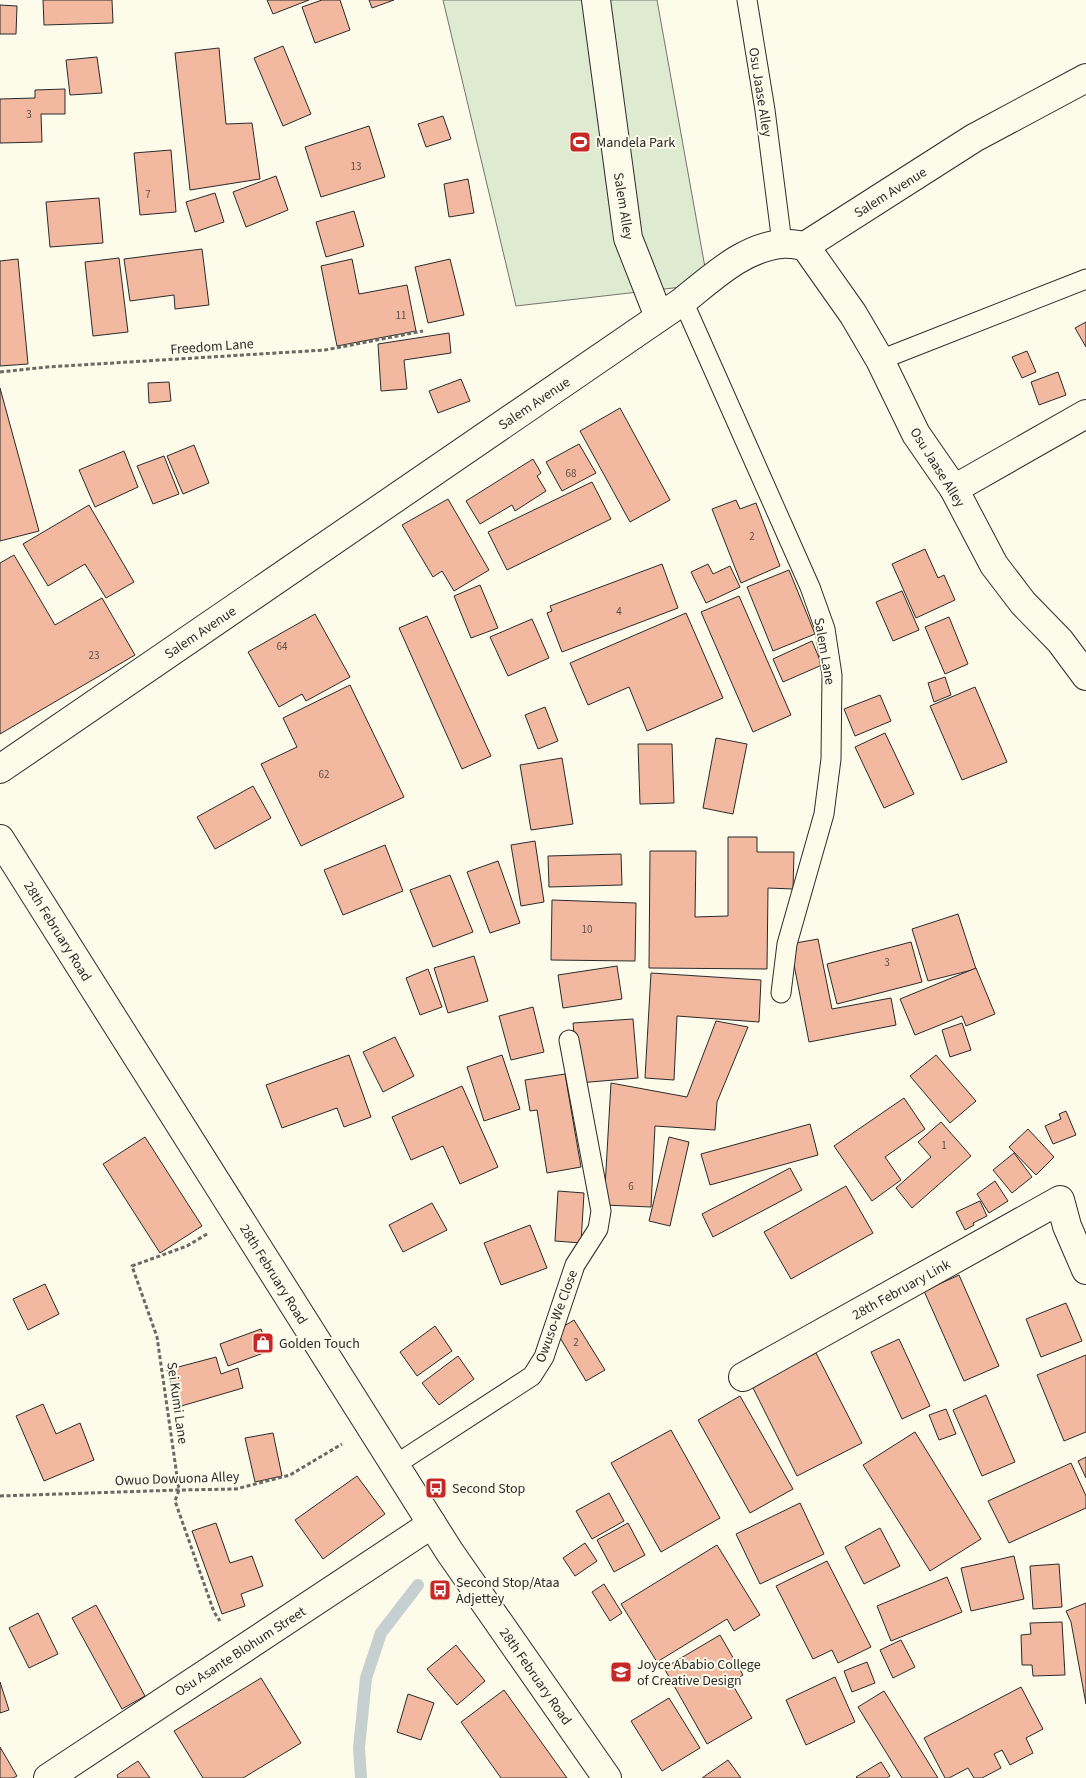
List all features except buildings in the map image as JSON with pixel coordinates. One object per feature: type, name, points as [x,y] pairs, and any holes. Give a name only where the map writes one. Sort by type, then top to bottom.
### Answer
[{"type":"street","name":"Salem Alley","points":[[596,0],[628,238],[660,317]]},
{"type":"street","name":"Salem Avenue","points":[[0,769],[660,317],[732,263],[754,251],[794,245],[974,138],[1086,78]]},
{"type":"street","name":"Osu Jaase Alley","points":[[794,245],[853,314],[880,360],[916,434],[954,489],[994,565],[1023,603],[1060,642],[1086,676]]},
{"type":"street","points":[[954,489],[1086,414]]},
{"type":"street","name":"28th February Road","points":[[0,839],[449,1552],[607,1778]]},
{"type":"street","name":"28th February Link","points":[[743,1377],[1060,1200],[1067,1226],[1086,1270]]},
{"type":"street","name":"Osu Asante Blohum Street","points":[[48,1778],[432,1524]]},
{"type":"lane","name":"Osu Jaase Alley","points":[[747,0],[765,110],[794,245]]},
{"type":"lane","points":[[880,360],[1086,279]]},
{"type":"lane","name":"Salem Lane","points":[[683,301],[810,587],[825,629],[832,675],[831,759],[824,814],[787,944],[781,994]]},
{"type":"lane","name":"Owuso-We Close","points":[[395,1465],[532,1376],[544,1357],[574,1265],[598,1230],[601,1211],[568,1040]]},
{"type":"path","name":"Freedom Lane","points":[[0,372],[47,367],[325,350],[423,331]]},
{"type":"path","name":"Sei Kumi Lane","points":[[238,1216],[187,1246],[132,1266],[157,1337],[179,1490],[175,1501],[214,1612],[240,1650]]},
{"type":"path","name":"Owuo Dowuona Alley","points":[[0,1496],[236,1489],[290,1475],[371,1427]]},
{"type":"green space","name":"Mandela Park","points":[[443,0],[657,0],[708,284],[516,306]]},
{"type":"waterway","points":[[361,1778],[359,1748],[366,1678],[381,1633],[418,1585]]},
{"type":"place","name":"Mandela Park","points":[[580,142]]},
{"type":"place","name":"Golden Touch","points":[[263,1343]]},
{"type":"place","name":"Second Stop","points":[[436,1488]]},
{"type":"place","name":"Second Stop/Ataa Adjettey","points":[[440,1590]]},
{"type":"place","name":"Joyce Ababio College of Creative Design","points":[[621,1672]]}]
